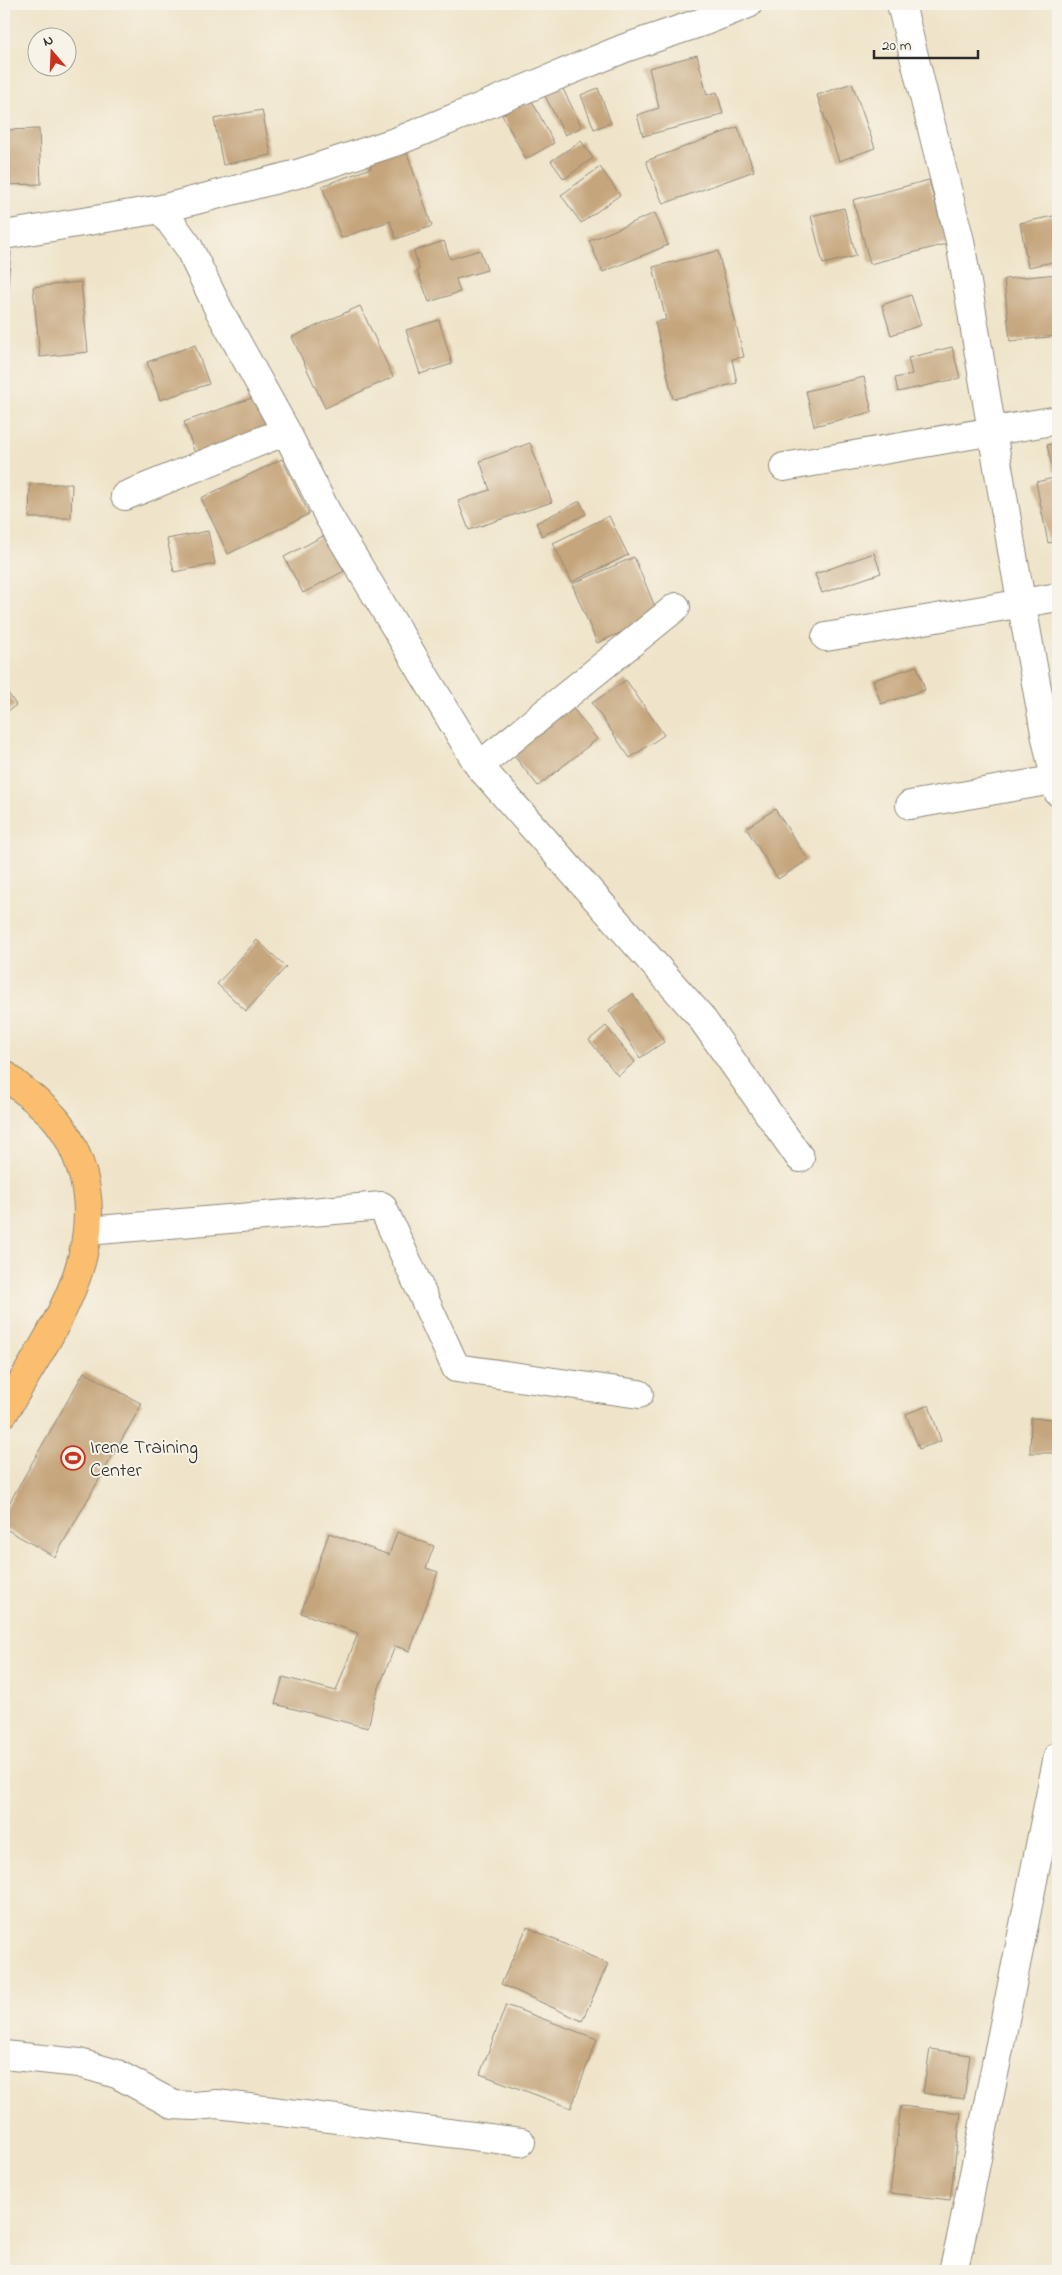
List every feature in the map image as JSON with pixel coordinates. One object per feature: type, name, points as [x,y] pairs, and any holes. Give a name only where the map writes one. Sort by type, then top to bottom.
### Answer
[{"type":"highway","points":[[4,1074],[53,1117],[74,1148],[86,1181],[89,1200],[84,1258],[73,1291],[4,1413]]},
{"type":"street","points":[[4,235],[161,209],[297,174],[398,141],[625,48],[705,21],[748,4]]},
{"type":"street","points":[[901,4],[960,241],[977,352],[993,432],[1021,604],[1057,784],[910,805]]},
{"type":"street","points":[[161,209],[188,246],[219,310],[286,431],[329,517],[479,766],[700,1016],[800,1158]]},
{"type":"street","points":[[784,467],[1058,420]]},
{"type":"street","points":[[125,496],[286,431]]},
{"type":"street","points":[[826,637],[1058,597]]},
{"type":"street","points":[[479,766],[676,607]]},
{"type":"street","points":[[87,1232],[382,1206],[456,1368],[638,1394]]},
{"type":"street","points":[[952,2271],[960,2244],[1058,1756]]},
{"type":"street","points":[[4,2055],[79,2063],[117,2074],[174,2105],[217,2104],[520,2142]]},
{"type":"building","points":[[697,55],[707,95],[717,92],[723,114],[643,136],[637,115],[659,108],[649,68]]},
{"type":"building","points":[[559,81],[582,127],[565,135],[542,90]]},
{"type":"building","points":[[852,83],[875,148],[839,161],[817,95]]},
{"type":"building","points":[[598,88],[611,123],[594,129],[581,95]]},
{"type":"building","points":[[531,99],[554,143],[526,159],[502,115]]},
{"type":"building","points":[[262,110],[271,155],[223,165],[214,119]]},
{"type":"building","points":[[738,127],[754,171],[663,204],[646,161]]},
{"type":"building","points":[[39,129],[41,184],[4,185],[4,130]]},
{"type":"building","points":[[581,141],[593,158],[564,179],[551,161]]},
{"type":"building","points":[[404,144],[432,226],[396,239],[390,221],[341,238],[322,186],[371,168],[368,157]]},
{"type":"building","points":[[600,167],[620,195],[581,223],[561,195]]},
{"type":"building","points":[[929,180],[946,244],[870,264],[853,200]]},
{"type":"building","points":[[844,208],[856,256],[823,264],[811,216]]},
{"type":"building","points":[[655,213],[668,245],[603,272],[589,241]]},
{"type":"building","points":[[1058,215],[1058,261],[1028,267],[1020,223]]},
{"type":"building","points":[[444,241],[450,259],[480,250],[487,270],[456,279],[460,292],[429,302],[417,270],[419,269],[414,251]]},
{"type":"building","points":[[4,251],[11,252],[6,303],[4,303]]},
{"type":"building","points":[[718,251],[744,357],[732,359],[737,383],[673,399],[655,322],[666,320],[653,267]]},
{"type":"building","points":[[1058,274],[1058,336],[1010,341],[1004,279]]},
{"type":"building","points":[[81,282],[88,352],[40,357],[33,287]]},
{"type":"building","points":[[911,295],[921,325],[891,335],[882,305]]},
{"type":"building","points":[[360,306],[393,377],[325,408],[292,337]]},
{"type":"building","points":[[439,320],[452,364],[420,374],[406,330]]},
{"type":"building","points":[[195,345],[209,384],[160,400],[147,362]]},
{"type":"building","points":[[952,347],[960,378],[898,392],[895,378],[912,374],[908,358]]},
{"type":"building","points":[[864,377],[872,412],[814,426],[806,391]]},
{"type":"building","points":[[263,394],[275,427],[196,456],[184,422]]},
{"type":"building","points":[[4,406],[7,406],[5,424],[4,424]]},
{"type":"building","points":[[1058,442],[1058,471],[1053,472],[1047,445]]},
{"type":"building","points":[[530,443],[552,502],[469,530],[458,501],[490,490],[480,461]]},
{"type":"building","points":[[282,459],[309,514],[228,554],[201,498]]},
{"type":"building","points":[[1058,477],[1058,541],[1048,543],[1036,482]]},
{"type":"building","points":[[30,484],[72,484],[71,518],[29,518]]},
{"type":"building","points":[[580,501],[586,514],[542,536],[536,523]]},
{"type":"building","points":[[609,516],[628,555],[572,582],[553,543]]},
{"type":"building","points":[[208,531],[215,564],[174,572],[167,539]]},
{"type":"building","points":[[325,535],[344,571],[303,593],[284,557]]},
{"type":"building","points":[[874,553],[881,573],[822,593],[815,574]]},
{"type":"building","points":[[634,557],[659,616],[597,643],[572,584]]},
{"type":"building","points":[[1055,644],[1058,644],[1058,657],[1057,657]]},
{"type":"building","points":[[917,666],[925,690],[881,704],[873,680]]},
{"type":"building","points":[[626,680],[664,735],[630,758],[592,703]]},
{"type":"building","points":[[4,687],[16,705],[4,714]]},
{"type":"building","points":[[571,706],[597,739],[538,786],[511,752]]},
{"type":"building","points":[[775,809],[808,860],[778,879],[746,828]]},
{"type":"building","points":[[257,940],[286,967],[246,1011],[217,984]]},
{"type":"building","points":[[633,994],[664,1042],[640,1058],[609,1010]]},
{"type":"building","points":[[606,1026],[635,1062],[618,1076],[589,1040]]},
{"type":"building","name":"Irene Training Center","points":[[84,1372],[142,1404],[55,1557],[4,1528],[4,1512]]},
{"type":"building","points":[[929,1405],[941,1441],[919,1449],[906,1414]]},
{"type":"building","points":[[1031,1418],[1058,1419],[1058,1453],[1030,1453]]},
{"type":"building","points":[[397,1532],[434,1546],[426,1568],[438,1572],[410,1651],[395,1646],[374,1701],[368,1728],[275,1704],[283,1677],[336,1691],[358,1633],[301,1613],[329,1533],[389,1555]]},
{"type":"building","points":[[527,1927],[608,1964],[582,2021],[501,1984]]},
{"type":"building","points":[[506,2005],[597,2039],[571,2108],[480,2074]]},
{"type":"building","points":[[930,2049],[970,2055],[964,2099],[923,2093]]},
{"type":"building","points":[[901,2106],[961,2113],[950,2200],[890,2193]]},
{"type":"place","name":"Irene Training Center","points":[[73,1458]]}]
